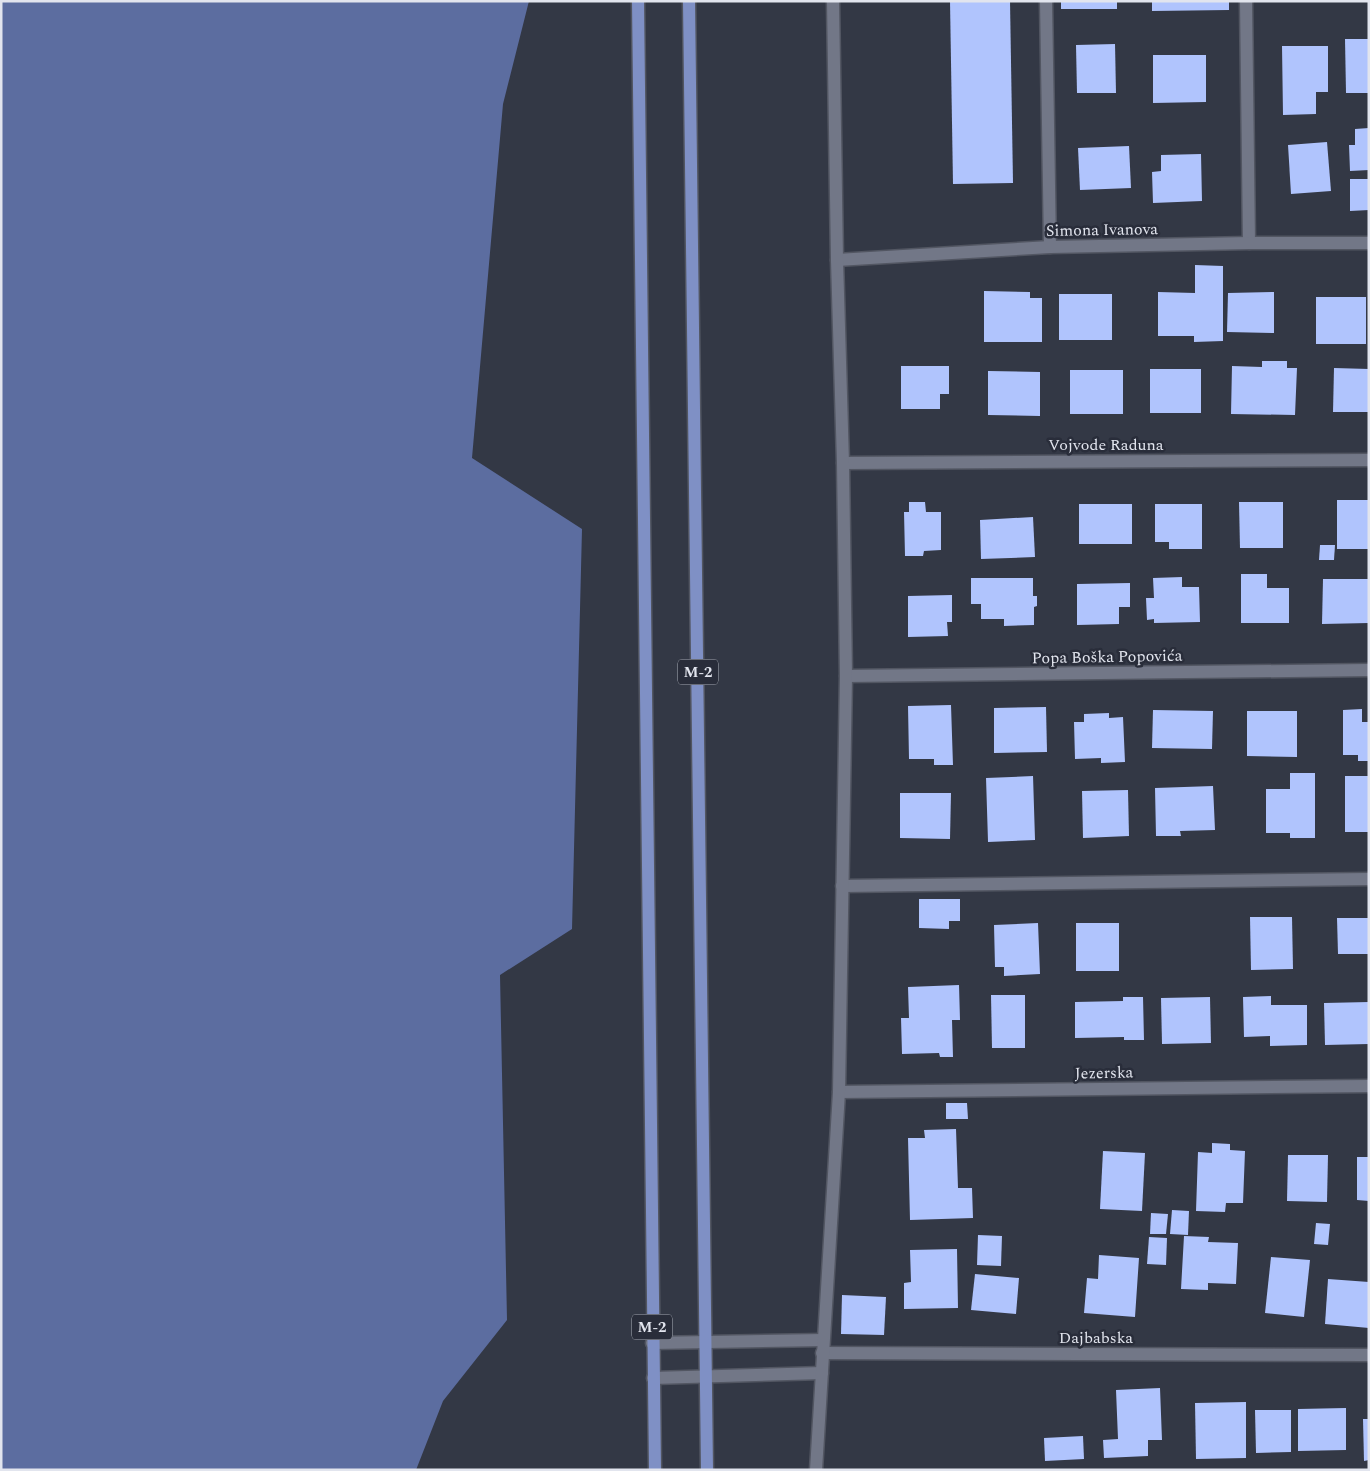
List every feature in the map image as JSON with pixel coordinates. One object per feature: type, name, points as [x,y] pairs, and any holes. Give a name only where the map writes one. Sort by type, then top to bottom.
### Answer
[{"type":"main road","name":"M-2","points":[[638,1],[652,1343],[655,1470]]},
{"type":"main road","name":"M-2","points":[[689,1],[707,1470]]},
{"type":"street","points":[[816,1470],[839,1092],[846,676],[833,1]]},
{"type":"street","points":[[1046,1],[1050,246]]},
{"type":"street","points":[[1246,1],[1249,243]]},
{"type":"street","name":"Simona Ivanova","points":[[837,260],[1050,246],[1369,243]]},
{"type":"street","name":"Vojvode Raduna","points":[[843,463],[1369,460]]},
{"type":"street","name":"Popa Boška Popovića","points":[[846,676],[1369,670]]},
{"type":"street","points":[[842,886],[1369,879]]},
{"type":"street","name":"Jezerska","points":[[839,1092],[1369,1086]]},
{"type":"street","name":"Dajbabska","points":[[652,1343],[704,1342],[823,1347],[1369,1356]]},
{"type":"street","points":[[653,1378],[822,1373]]},
{"type":"shaded area","points":[[1,1],[529,1],[503,104],[472,458],[582,529],[572,929],[500,975],[507,1320],[443,1401],[416,1470],[1,1470]]},
{"type":"building","points":[[950,1],[1010,1],[1013,183],[953,184]]},
{"type":"building","points":[[1061,1],[1117,1],[1117,9],[1061,9]]},
{"type":"building","points":[[1152,1],[1229,1],[1229,10],[1152,11]]},
{"type":"building","points":[[1345,39],[1369,39],[1369,93],[1346,93]]},
{"type":"building","points":[[1115,44],[1116,93],[1077,93],[1076,45]]},
{"type":"building","points":[[1282,46],[1328,46],[1328,92],[1316,92],[1316,114],[1283,115]]},
{"type":"building","points":[[1153,55],[1206,55],[1206,102],[1153,103]]},
{"type":"building","points":[[1369,128],[1369,170],[1350,171],[1349,145],[1355,145],[1355,129]]},
{"type":"building","points":[[1327,142],[1331,191],[1291,194],[1288,145]]},
{"type":"building","points":[[1129,146],[1131,188],[1080,190],[1078,148]]},
{"type":"building","points":[[1201,154],[1202,201],[1153,203],[1152,172],[1161,171],[1161,155]]},
{"type":"building","points":[[1350,179],[1369,179],[1369,210],[1350,211]]},
{"type":"building","points":[[1195,265],[1223,266],[1223,341],[1194,342],[1194,336],[1158,336],[1158,292],[1195,293]]},
{"type":"building","points":[[984,291],[1030,292],[1030,298],[1042,298],[1042,342],[984,342]]},
{"type":"building","points":[[1274,292],[1274,333],[1227,332],[1228,293]]},
{"type":"building","points":[[1059,294],[1112,294],[1112,340],[1059,340]]},
{"type":"building","points":[[1316,297],[1366,297],[1366,344],[1316,344]]},
{"type":"building","points":[[1262,361],[1287,361],[1287,368],[1297,368],[1295,415],[1231,414],[1232,366],[1262,367]]},
{"type":"building","points":[[901,366],[949,366],[949,394],[940,394],[940,409],[901,409]]},
{"type":"building","points":[[1334,368],[1369,369],[1369,412],[1333,412]]},
{"type":"building","points":[[1150,369],[1201,369],[1201,413],[1150,413]]},
{"type":"building","points":[[1070,370],[1123,370],[1123,414],[1070,414]]},
{"type":"building","points":[[988,371],[1040,372],[1040,416],[988,415]]},
{"type":"building","points":[[1337,500],[1369,500],[1369,549],[1337,549]]},
{"type":"building","points":[[909,502],[925,502],[926,512],[941,512],[941,550],[924,551],[923,556],[905,556],[904,512],[909,512]]},
{"type":"building","points":[[1239,502],[1283,502],[1283,548],[1240,548]]},
{"type":"building","points":[[1079,504],[1132,504],[1132,544],[1079,544]]},
{"type":"building","points":[[1155,504],[1202,504],[1202,549],[1169,549],[1169,542],[1155,542]]},
{"type":"building","points":[[1033,517],[1035,557],[981,559],[980,520]]},
{"type":"building","points":[[1320,545],[1335,545],[1334,560],[1319,560]]},
{"type":"building","points":[[1241,574],[1267,574],[1267,588],[1289,588],[1289,623],[1241,623]]},
{"type":"building","points":[[1182,577],[1182,587],[1199,587],[1200,622],[1154,623],[1154,619],[1147,620],[1146,598],[1154,598],[1153,578]]},
{"type":"building","points":[[971,578],[1033,578],[1033,596],[1037,596],[1037,606],[1034,607],[1034,625],[1004,626],[1004,619],[981,619],[981,604],[971,604]]},
{"type":"building","points":[[1323,579],[1369,579],[1369,623],[1322,624]]},
{"type":"building","points":[[1130,583],[1130,607],[1119,607],[1119,624],[1077,625],[1077,584]]},
{"type":"building","points":[[952,595],[952,622],[947,622],[948,636],[908,637],[908,596]]},
{"type":"building","points":[[951,705],[953,765],[934,765],[934,759],[909,759],[908,706]]},
{"type":"building","points":[[1046,707],[1047,752],[994,753],[994,708]]},
{"type":"building","points":[[1362,709],[1362,722],[1369,722],[1369,761],[1358,761],[1358,755],[1343,755],[1343,710]]},
{"type":"building","points":[[1153,710],[1213,711],[1212,749],[1152,748]]},
{"type":"building","points":[[1247,711],[1297,711],[1297,757],[1247,756]]},
{"type":"building","points":[[1109,713],[1109,718],[1123,717],[1125,762],[1101,763],[1101,758],[1075,759],[1074,722],[1084,722],[1084,714]]},
{"type":"building","points":[[1290,773],[1315,773],[1315,838],[1290,838],[1290,833],[1266,833],[1266,789],[1290,789]]},
{"type":"building","points":[[1033,776],[1035,840],[988,842],[986,778]]},
{"type":"building","points":[[1345,776],[1369,776],[1369,832],[1345,832]]},
{"type":"building","points":[[1213,786],[1215,830],[1180,831],[1181,836],[1156,836],[1155,788]]},
{"type":"building","points":[[1128,790],[1129,836],[1083,838],[1082,791]]},
{"type":"building","points":[[900,793],[951,793],[950,839],[900,838]]},
{"type":"building","points":[[919,899],[960,899],[960,921],[949,921],[949,929],[919,928]]},
{"type":"building","points":[[1250,917],[1292,917],[1293,969],[1251,970]]},
{"type":"building","points":[[1337,918],[1369,918],[1369,954],[1338,954]]},
{"type":"building","points":[[1038,923],[1040,974],[1004,976],[1004,967],[995,967],[994,925]]},
{"type":"building","points":[[1076,923],[1119,923],[1119,971],[1076,971]]},
{"type":"building","points":[[959,985],[960,1020],[952,1020],[953,1057],[940,1057],[939,1053],[902,1054],[901,1018],[909,1018],[908,987]]},
{"type":"building","points":[[991,995],[1025,995],[1025,1048],[992,1048]]},
{"type":"building","points":[[1271,996],[1271,1005],[1307,1005],[1307,1045],[1270,1046],[1270,1036],[1244,1037],[1243,997]]},
{"type":"building","points":[[1123,997],[1143,997],[1144,1040],[1124,1040],[1124,1037],[1075,1038],[1075,1002],[1123,1001]]},
{"type":"building","points":[[1210,997],[1211,1043],[1162,1044],[1161,998]]},
{"type":"building","points":[[1369,1002],[1369,1044],[1325,1045],[1324,1003]]},
{"type":"building","points":[[946,1103],[967,1103],[968,1119],[946,1119]]},
{"type":"building","points":[[956,1129],[958,1188],[972,1188],[973,1218],[910,1220],[908,1138],[925,1138],[924,1130]]},
{"type":"building","points":[[1212,1143],[1230,1144],[1230,1150],[1245,1151],[1243,1203],[1226,1203],[1225,1212],[1196,1211],[1198,1152],[1212,1153]]},
{"type":"building","points":[[1103,1151],[1145,1153],[1142,1211],[1100,1209]]},
{"type":"building","points":[[1288,1155],[1328,1155],[1327,1202],[1287,1201]]},
{"type":"building","points":[[1357,1157],[1369,1157],[1369,1201],[1357,1200]]},
{"type":"building","points":[[1172,1210],[1189,1211],[1188,1235],[1170,1234]]},
{"type":"building","points":[[1151,1213],[1168,1214],[1166,1234],[1150,1234]]},
{"type":"building","points":[[1316,1223],[1330,1224],[1328,1245],[1314,1244]]},
{"type":"building","points":[[978,1235],[1002,1236],[1001,1266],[977,1265]]},
{"type":"building","points":[[1184,1236],[1209,1237],[1208,1242],[1238,1243],[1236,1284],[1208,1283],[1208,1290],[1181,1289]]},
{"type":"building","points":[[1149,1237],[1167,1238],[1166,1265],[1147,1264]]},
{"type":"building","points":[[957,1249],[958,1308],[904,1309],[904,1283],[911,1282],[910,1250]]},
{"type":"building","points":[[1099,1255],[1139,1258],[1135,1317],[1084,1313],[1087,1278],[1098,1279]]},
{"type":"building","points":[[1271,1257],[1310,1260],[1304,1317],[1265,1313]]},
{"type":"building","points":[[975,1274],[1019,1278],[1016,1314],[971,1310]]},
{"type":"building","points":[[1328,1279],[1369,1282],[1369,1328],[1325,1324]]},
{"type":"building","points":[[842,1295],[886,1297],[884,1335],[841,1334]]},
{"type":"building","points":[[1160,1388],[1162,1440],[1148,1440],[1148,1456],[1104,1458],[1103,1440],[1118,1439],[1116,1390]]},
{"type":"building","points":[[1246,1402],[1246,1458],[1196,1459],[1195,1403]]},
{"type":"building","points":[[1346,1408],[1346,1450],[1298,1451],[1298,1409]]},
{"type":"building","points":[[1255,1410],[1291,1410],[1291,1452],[1256,1453]]},
{"type":"building","points":[[1363,1419],[1369,1419],[1369,1460],[1364,1461]]},
{"type":"building","points":[[1083,1436],[1084,1459],[1045,1461],[1044,1438]]}]
